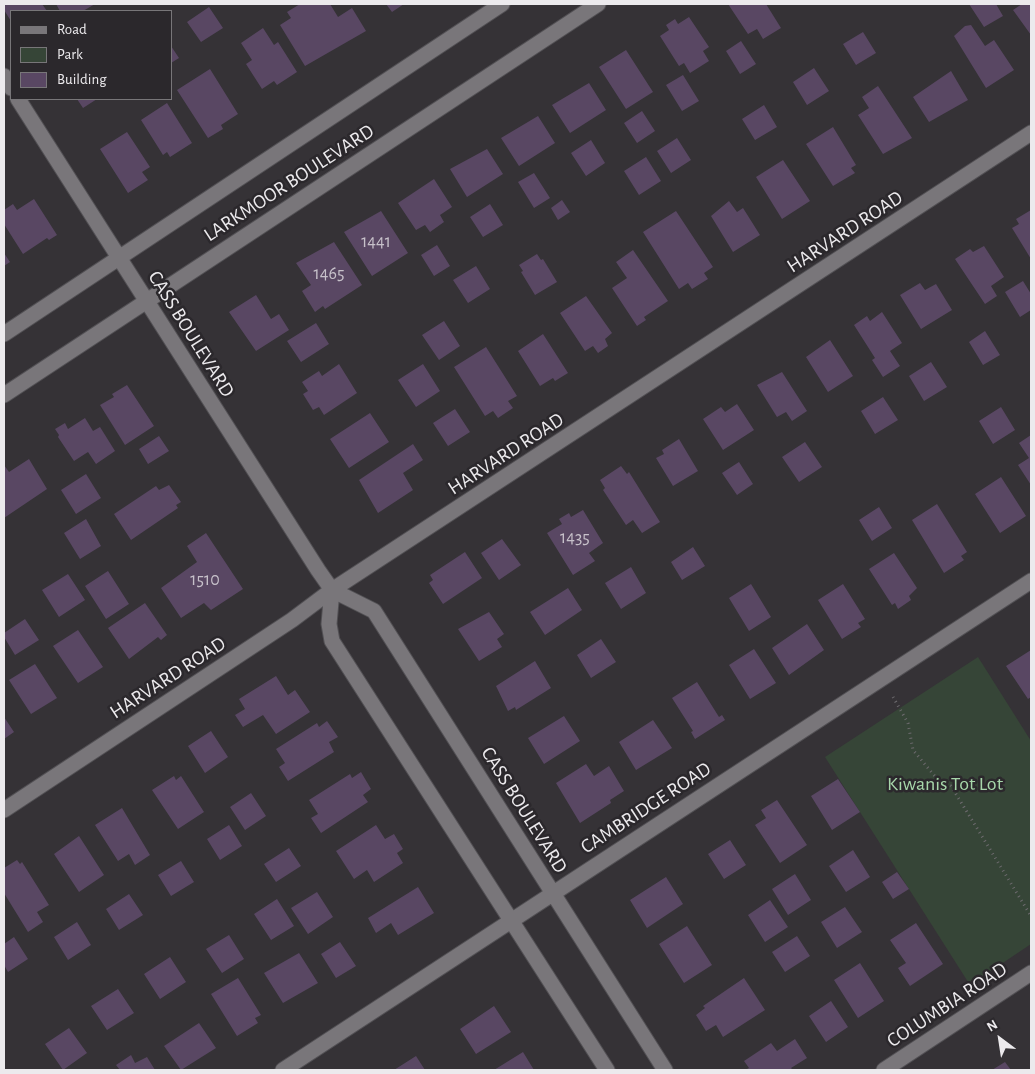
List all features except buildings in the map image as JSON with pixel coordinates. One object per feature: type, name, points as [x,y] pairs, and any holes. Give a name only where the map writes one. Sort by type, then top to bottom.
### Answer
[{"type":"street","name":"LARKMOOR BOULEVARD","points":[[4,334],[502,4]]},
{"type":"street","name":"LARKMOOR BOULEVARD","points":[[4,396],[598,4]]},
{"type":"street","name":"CASS BOULEVARD","points":[[19,100],[146,302],[332,590],[374,611],[665,1070]]},
{"type":"street","name":"HARVARD ROAD","points":[[4,810],[292,620],[332,590],[1031,133]]},
{"type":"street","name":"CAMBRIDGE ROAD","points":[[283,1070],[1031,581]]},
{"type":"street","points":[[332,590],[329,624],[332,641],[607,1070]]},
{"type":"street","name":"COLUMBIA ROAD","points":[[884,1070],[1031,974]]},
{"type":"path","points":[[889,691],[908,723],[913,750],[938,780],[951,786],[1031,916]]},
{"type":"green space","name":"Kiwanis Tot Lot","points":[[978,657],[1031,741],[1031,944],[970,985],[825,757]]}]
